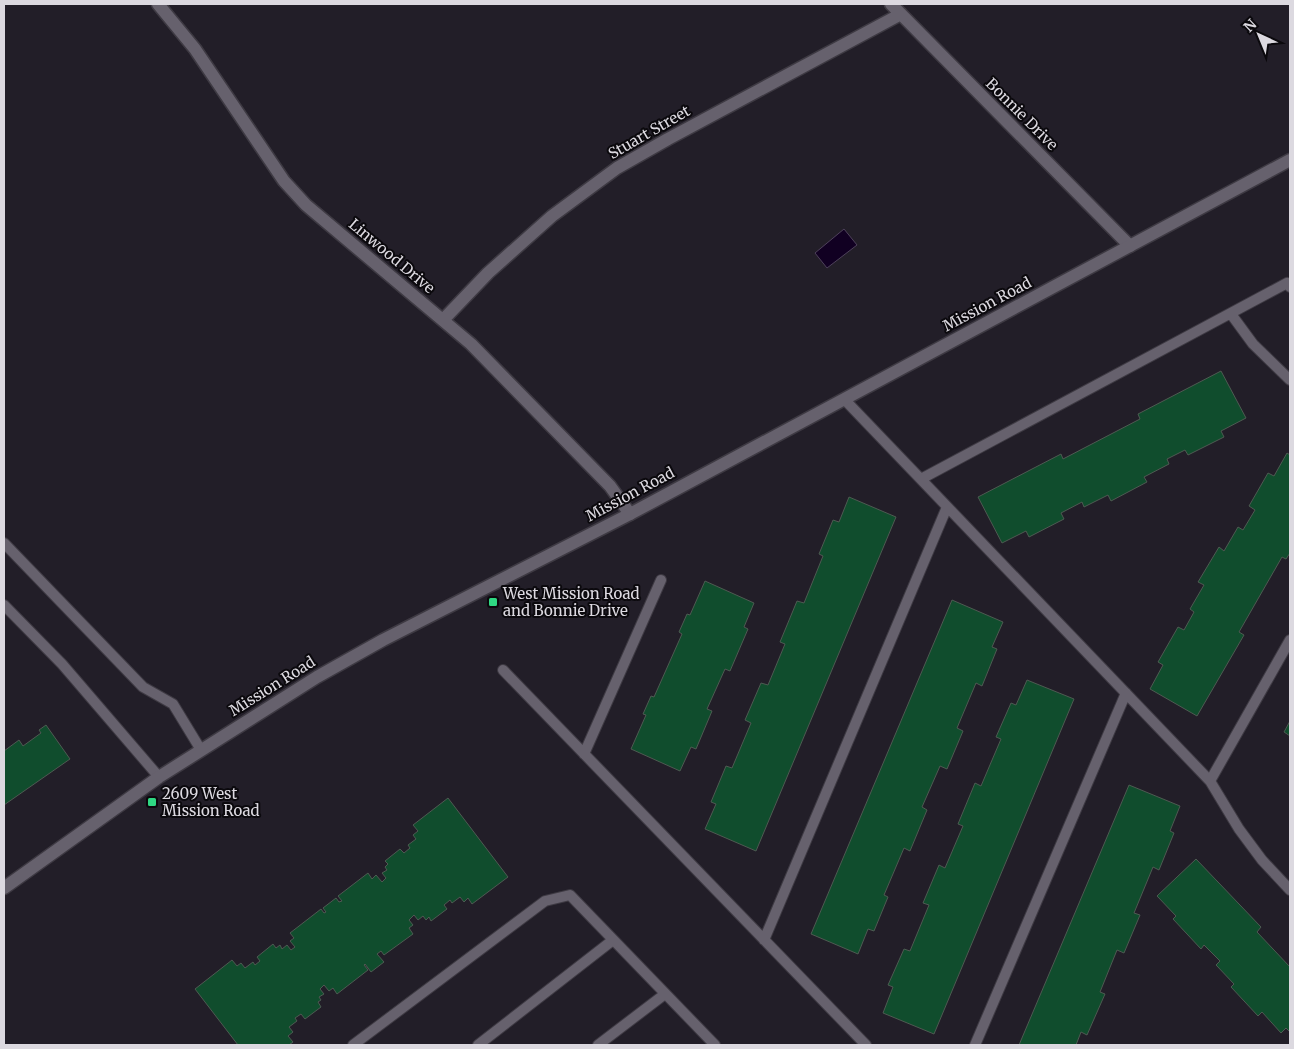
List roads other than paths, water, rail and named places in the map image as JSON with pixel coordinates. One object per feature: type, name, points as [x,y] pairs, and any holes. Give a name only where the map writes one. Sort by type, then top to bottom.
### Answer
[{"type":"street","name":"Bonnie Drive","points":[[891,4],[1130,246]]},
{"type":"street","name":"Linwood Drive","points":[[161,5],[195,49],[284,181],[306,205],[471,344],[610,486],[630,514]]},
{"type":"street","name":"Stuart Street","points":[[443,320],[488,274],[552,216],[617,168],[901,14]]},
{"type":"street","name":"Mission Road","points":[[4,888],[159,777],[317,677],[383,640],[630,514],[1290,160]]},
{"type":"lane","points":[[921,479],[1287,283],[1290,287]]},
{"type":"lane","points":[[1230,314],[1253,344],[1290,380]]},
{"type":"lane","points":[[844,399],[1210,781],[1250,844],[1290,890]]},
{"type":"lane","points":[[764,940],[947,507]]},
{"type":"lane","points":[[4,543],[142,687],[173,704],[201,750]]},
{"type":"lane","points":[[584,754],[661,580]]},
{"type":"lane","points":[[4,605],[62,664],[159,777]]},
{"type":"lane","points":[[1210,781],[1290,640]]},
{"type":"lane","points":[[503,670],[866,1045]]},
{"type":"lane","points":[[975,1045],[1126,693]]},
{"type":"lane","points":[[353,1045],[545,901],[570,895],[714,1045]]},
{"type":"lane","points":[[478,1045],[614,940]]},
{"type":"lane","points":[[598,1045],[665,994]]},
{"type":"place","name":"West Mission Road and Bonnie Drive","points":[[493,602]]},
{"type":"place","name":"2609 West Mission Road","points":[[152,802]]}]
